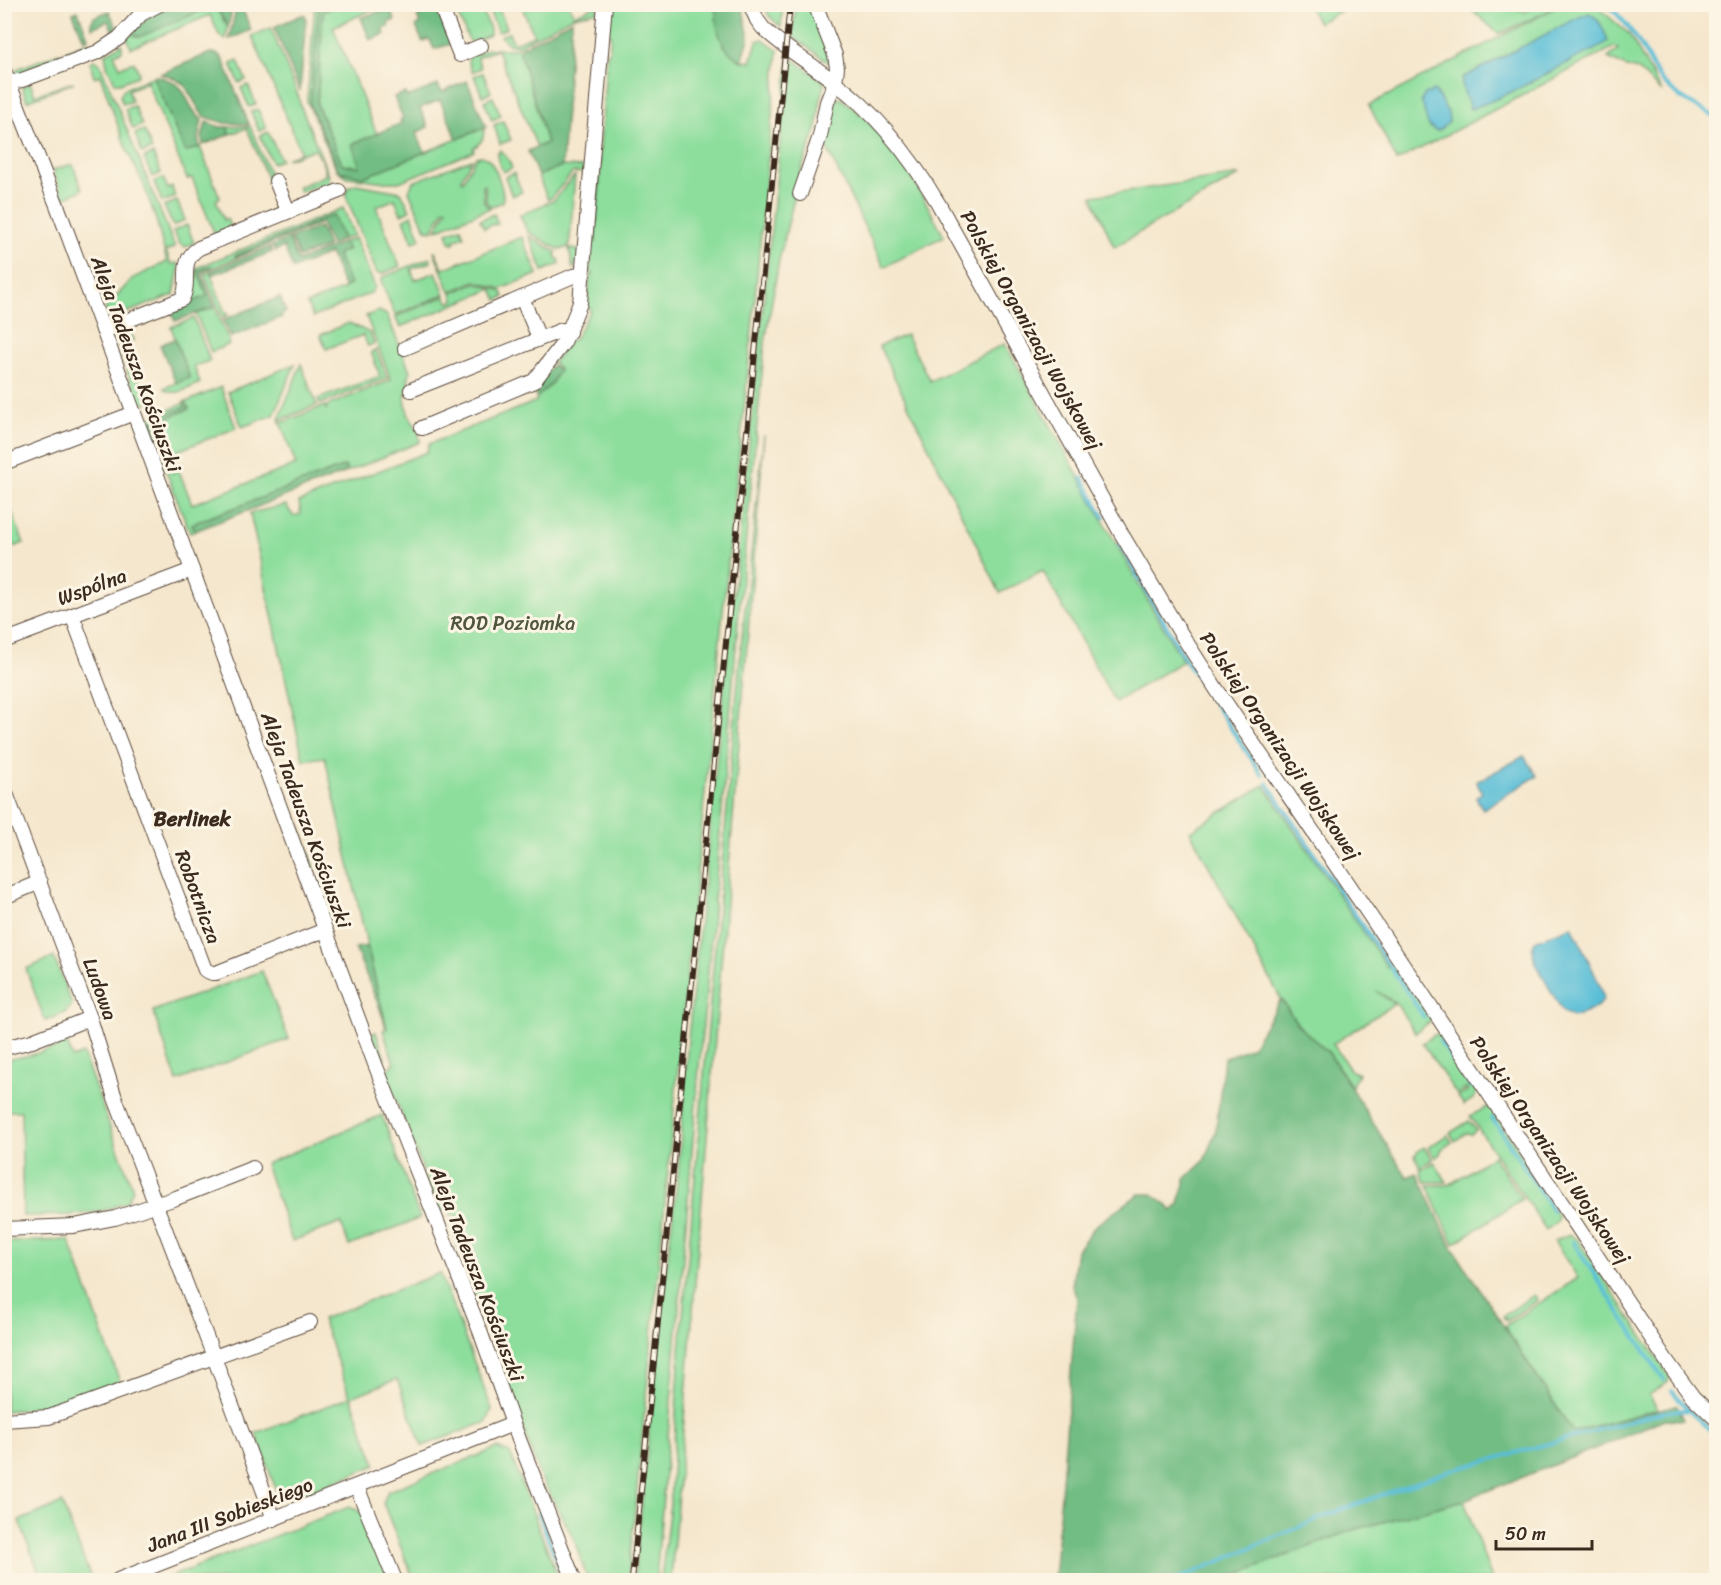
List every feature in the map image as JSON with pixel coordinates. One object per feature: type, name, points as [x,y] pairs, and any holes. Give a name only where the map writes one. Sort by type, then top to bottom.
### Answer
[{"type":"street","points":[[6,80],[78,60],[103,50],[119,38],[141,14],[160,4]]},
{"type":"street","points":[[440,4],[460,55],[480,46]]},
{"type":"street","points":[[422,428],[534,381],[559,350],[569,332],[580,303],[606,4]]},
{"type":"street","name":"Polskiej Organizacji Wojskowej","points":[[750,4],[757,20],[768,33],[835,82],[876,118],[907,155],[1009,327],[1121,533],[1184,639],[1666,1360],[1693,1397],[1716,1419]]},
{"type":"street","points":[[800,194],[820,136],[837,68],[836,55],[815,4]]},
{"type":"street","name":"Aleja Tadeusza Kościuszki","points":[[6,80],[103,330],[325,930],[574,1581]]},
{"type":"street","points":[[276,181],[288,211]]},
{"type":"street","points":[[103,330],[182,299],[185,292],[186,264],[193,252],[339,191]]},
{"type":"street","points":[[405,348],[573,276],[583,274]]},
{"type":"street","points":[[522,298],[540,338]]},
{"type":"street","points":[[411,390],[540,338],[562,330],[569,332]]},
{"type":"street","points":[[4,463],[134,413]]},
{"type":"street","name":"Wspólna","points":[[4,640],[192,570]]},
{"type":"street","name":"Robotnicza","points":[[72,615],[205,970],[216,973],[325,930]]},
{"type":"street","name":"Ludowa","points":[[4,788],[90,1018],[115,1098],[274,1519]]},
{"type":"street","points":[[4,897],[40,882]]},
{"type":"street","points":[[4,1048],[32,1041],[90,1018]]},
{"type":"street","points":[[4,1229],[92,1223],[115,1218],[176,1198],[253,1168]]},
{"type":"street","points":[[4,1420],[49,1417],[310,1322]]},
{"type":"street","name":"Jana III Sobieskiego","points":[[118,1581],[513,1424]]},
{"type":"street","points":[[357,1486],[395,1581]]},
{"type":"green space","points":[[340,4],[362,5],[374,9],[333,27],[377,134],[352,144],[360,167],[342,164],[317,104],[323,12]]},
{"type":"green space","points":[[1465,4],[1515,5],[1525,12],[1537,5],[1595,5],[1629,34],[1662,92],[1638,70],[1608,58],[1618,49],[1614,47],[1397,161],[1369,105],[1555,8],[1499,34]]},
{"type":"green space","points":[[174,5],[198,5],[201,11],[139,37],[131,33],[152,14]]},
{"type":"green space","points":[[198,5],[214,5],[228,27],[225,40],[219,35],[210,15],[131,48],[127,38],[131,33],[139,37],[200,11]]},
{"type":"green space","points":[[215,5],[233,5],[228,27]]},
{"type":"green space","points":[[237,5],[251,5],[242,8],[251,30],[229,39]]},
{"type":"green space","points":[[315,5],[319,5],[310,105],[339,171],[364,177],[484,128],[482,140],[473,148],[474,151],[399,182],[348,177],[337,170],[307,101]]},
{"type":"green space","points":[[319,5],[340,5],[323,12],[317,105],[342,164],[360,167],[352,144],[402,123],[400,120],[403,118],[394,97],[405,93],[407,97],[438,85],[442,92],[467,81],[486,127],[457,139],[440,100],[420,108],[428,127],[416,133],[425,152],[364,177],[339,171],[310,105]]},
{"type":"green space","points":[[454,5],[480,5],[490,29],[490,35],[470,43]]},
{"type":"green space","points":[[521,5],[569,5],[574,15],[597,5],[598,11],[571,17],[519,46],[510,45],[500,36],[509,33],[514,43],[534,35]]},
{"type":"green space","name":"ROD Poziomka","points":[[610,5],[715,5],[717,19],[739,60],[751,62],[757,41],[763,39],[778,50],[628,1580],[588,1580],[573,1537],[541,1478],[457,1245],[455,1234],[459,1217],[450,1214],[449,1209],[439,1212],[386,1073],[394,1063],[383,1030],[386,1029],[325,757],[303,760],[250,513],[286,505],[293,516],[301,514],[299,502],[427,452],[429,444],[537,401],[536,398],[552,383],[559,368],[553,363],[571,339],[574,340],[591,309],[587,308],[590,275],[593,275],[590,272],[592,241],[595,241],[607,53],[609,53],[611,35],[608,34]]},
{"type":"green space","points":[[715,5],[742,5],[749,38],[742,61],[723,44],[718,30]]},
{"type":"green space","points":[[764,5],[783,5],[781,27],[769,16]]},
{"type":"green space","points":[[796,5],[809,5],[832,65],[792,36]]},
{"type":"green space","points":[[1308,5],[1352,5],[1318,23]]},
{"type":"green space","points":[[389,8],[395,20],[388,23],[389,27],[383,29],[385,34],[370,40],[361,18]]},
{"type":"green space","points":[[436,8],[451,44],[434,49],[430,40],[422,41],[416,26],[420,24],[417,16]]},
{"type":"green space","points":[[499,9],[507,28],[498,32],[490,13]]},
{"type":"green space","points":[[78,11],[88,38],[84,40],[73,13]]},
{"type":"green space","points":[[109,11],[117,28],[113,31],[108,21],[92,28],[91,23],[94,17]]},
{"type":"green space","points":[[302,15],[306,18],[300,91],[274,27]]},
{"type":"green space","points":[[572,20],[562,166],[538,176],[528,151],[547,143],[519,49]]},
{"type":"green space","points":[[271,28],[329,176],[329,186],[325,190],[321,184],[300,192],[298,187],[326,175],[321,157],[315,149],[287,158],[301,152],[252,36]]},
{"type":"green space","points":[[86,43],[92,47],[67,58],[64,52]]},
{"type":"green space","points":[[122,44],[122,51],[114,54],[120,67],[134,62],[139,73],[138,76],[115,83],[107,66],[105,54]]},
{"type":"green space","points":[[488,49],[499,49],[477,57],[481,68],[472,72],[468,61],[470,56]]},
{"type":"green space","points":[[519,49],[547,143],[537,147],[497,50]]},
{"type":"green space","points":[[59,53],[61,60],[17,75],[17,69]]},
{"type":"green space","points":[[210,53],[218,54],[223,60],[249,124],[224,123],[203,116],[184,84],[170,76],[160,74]]},
{"type":"green space","points":[[789,56],[824,82],[824,87],[817,128],[801,170],[779,260],[765,342],[739,611],[656,1580],[634,1580],[661,1313],[678,1173],[688,1039]]},
{"type":"green space","points":[[95,60],[100,64],[175,247],[166,251],[171,264],[178,263],[179,268],[174,295],[109,319],[105,309],[133,278],[167,262],[156,219],[143,183],[126,148],[100,75],[94,77],[90,62]]},
{"type":"green space","points":[[238,61],[246,80],[239,83],[231,64]]},
{"type":"green space","points":[[483,73],[491,92],[482,96],[474,76]]},
{"type":"green space","points":[[156,76],[176,84],[202,120],[198,139],[200,147],[185,152],[153,77]]},
{"type":"green space","points":[[153,77],[185,152],[200,147],[220,198],[216,200],[224,220],[227,219],[231,228],[215,235],[192,178],[187,179],[146,79]]},
{"type":"green space","points":[[145,80],[147,82],[128,90],[132,101],[123,104],[120,95],[124,89]]},
{"type":"green space","points":[[73,82],[27,101],[22,87],[30,83],[35,95]]},
{"type":"green space","points":[[248,85],[256,104],[249,107],[241,88]]},
{"type":"green space","points":[[493,97],[501,116],[492,120],[484,101]]},
{"type":"green space","points":[[838,98],[864,117],[890,146],[910,175],[944,236],[884,267],[824,142]]},
{"type":"green space","points":[[134,106],[142,125],[133,129],[125,109]]},
{"type":"green space","points":[[258,109],[266,128],[259,131],[251,112]]},
{"type":"green space","points":[[503,121],[511,140],[500,144],[494,125]]},
{"type":"green space","points":[[206,122],[227,127],[230,134],[203,145],[202,138]]},
{"type":"green space","points":[[250,126],[280,199],[280,206],[275,210],[271,202],[276,200],[247,128],[230,134],[227,127]]},
{"type":"green space","points":[[144,130],[152,149],[142,153],[135,134]]},
{"type":"green space","points":[[268,132],[281,160],[272,163],[260,136]]},
{"type":"green space","points":[[500,150],[512,168],[503,172],[498,158]]},
{"type":"green space","points":[[153,154],[161,173],[152,177],[144,158]]},
{"type":"green space","points":[[481,156],[489,160],[497,174],[503,193],[502,202],[491,207],[486,202],[485,185],[483,185],[484,203],[490,208],[436,230],[447,209],[445,208],[432,231],[426,229],[409,191],[413,182],[472,159],[461,179],[463,181],[476,157]]},
{"type":"green space","points":[[73,165],[82,189],[63,198],[53,170]]},
{"type":"green space","points":[[562,166],[586,167],[585,173],[573,172],[548,200],[538,176]]},
{"type":"green space","points":[[514,173],[522,192],[512,196],[505,177]]},
{"type":"green space","points":[[575,175],[569,249],[579,250],[578,262],[573,269],[568,247],[559,250],[527,231],[520,215],[554,200]]},
{"type":"green space","points":[[1240,175],[1114,247],[1092,196]]},
{"type":"green space","points":[[163,178],[168,189],[172,187],[175,197],[162,202],[154,182]]},
{"type":"green space","points":[[597,180],[600,181],[595,242],[592,241]]},
{"type":"green space","points":[[356,184],[401,192],[410,210],[401,214],[395,199],[376,207],[400,266],[382,274],[377,273],[346,196],[348,187]]},
{"type":"green space","points":[[177,201],[185,220],[173,226],[164,206]]},
{"type":"green space","points":[[343,208],[354,235],[343,239],[333,215],[212,268],[211,266],[197,271],[208,296],[171,310],[190,300],[192,278],[195,278],[196,268]]},
{"type":"green space","points":[[494,214],[498,224],[484,228],[480,220]]},
{"type":"green space","points":[[333,215],[343,239],[331,245],[321,223],[236,258],[235,256]]},
{"type":"green space","points":[[412,215],[420,237],[419,240],[413,242],[404,219]]},
{"type":"green space","points":[[187,225],[194,243],[185,247],[180,244],[173,231]]},
{"type":"green space","points":[[320,227],[328,246],[299,257],[291,238]]},
{"type":"green space","points":[[461,228],[464,236],[454,240],[455,242],[451,244],[447,233]]},
{"type":"green space","points":[[529,236],[556,252],[555,255],[560,264],[543,271]]},
{"type":"green space","points":[[522,237],[538,274],[501,289],[475,281],[450,292],[434,251],[443,269]]},
{"type":"green space","points":[[355,238],[375,287],[371,293],[313,317],[307,304],[350,285],[337,254],[347,250],[344,242]]},
{"type":"green space","points":[[289,239],[298,261],[344,242],[348,250],[337,254],[350,285],[344,287],[330,253],[293,269],[284,247],[275,251],[272,246]]},
{"type":"green space","points":[[270,247],[272,252],[212,275],[211,271]]},
{"type":"green space","points":[[430,258],[431,262],[411,269],[415,280],[436,272],[445,294],[395,315],[381,281],[383,277]]},
{"type":"green space","points":[[211,266],[212,268],[201,273],[215,307],[175,321],[171,310],[207,296],[197,271]]},
{"type":"green space","points":[[210,272],[228,315],[222,317],[204,274]]},
{"type":"green space","points":[[475,283],[502,291],[504,297],[497,300],[492,289],[400,327],[395,317],[445,296],[449,303],[454,301],[452,293]]},
{"type":"green space","points":[[280,297],[286,312],[281,315],[282,317],[231,337],[223,320]]},
{"type":"green space","points":[[215,307],[230,344],[211,352],[196,314]]},
{"type":"green space","points":[[379,311],[387,315],[410,371],[405,398],[408,414],[418,430],[420,442],[347,472],[345,466],[192,524],[195,531],[190,533],[147,422],[149,418],[221,387],[236,428],[172,453],[192,504],[296,465],[279,419],[301,364],[317,405],[280,420],[281,423],[324,406],[327,410],[326,406],[391,380],[366,316]]},
{"type":"green space","points":[[194,318],[210,361],[194,366],[200,383],[182,391],[168,391],[164,388],[189,378],[171,327]]},
{"type":"green space","points":[[349,323],[370,333],[374,344],[368,346],[363,335],[326,349],[320,335]]},
{"type":"green space","points":[[127,326],[133,340],[125,344],[146,395],[154,392],[152,400],[146,404],[138,402],[119,347],[112,334],[113,331]]},
{"type":"green space","points":[[906,335],[930,381],[1004,344],[1183,661],[1115,702],[1043,571],[1000,593],[879,346]]},
{"type":"green space","points":[[175,339],[190,378],[176,383],[160,345]]},
{"type":"green space","points":[[376,350],[387,378],[320,404],[318,399],[380,376],[371,352]]},
{"type":"green space","points":[[295,364],[274,415],[242,427],[228,392]]},
{"type":"green space","points":[[552,365],[559,370],[552,383],[537,397],[533,389]]},
{"type":"green space","points":[[186,401],[189,409],[156,423],[173,473],[152,420],[185,407],[184,402]]},
{"type":"green space","points":[[764,435],[671,1580],[661,1580],[670,1504],[680,1350],[741,647]]},
{"type":"green space","points":[[345,466],[347,472],[195,531],[192,524]]},
{"type":"green space","points":[[4,493],[24,543],[5,550],[4,550]]},
{"type":"green space","points":[[1264,785],[1388,968],[1395,965],[1432,1020],[1415,1033],[1396,1003],[1376,991],[1394,1004],[1333,1044],[1350,1070],[1359,1074],[1352,1087],[1329,1053],[1298,1025],[1281,999],[1190,831]]},
{"type":"green space","points":[[295,815],[315,868],[309,870],[290,818]]},
{"type":"green space","points":[[319,878],[332,914],[327,916],[313,880]]},
{"type":"green space","points":[[367,946],[387,1029],[355,948]]},
{"type":"green space","points":[[54,957],[72,1005],[65,1013],[45,1021],[26,969]]},
{"type":"green space","points":[[262,971],[289,1039],[177,1081],[153,1011]]},
{"type":"green space","points":[[1281,999],[1298,1025],[1329,1053],[1407,1177],[1417,1173],[1452,1247],[1573,1432],[1677,1405],[1684,1420],[1664,1419],[1464,1500],[1353,1530],[1222,1580],[1054,1580],[1077,1298],[1072,1286],[1077,1250],[1095,1226],[1139,1194],[1152,1194],[1172,1211],[1179,1204],[1185,1179],[1204,1161],[1216,1130],[1224,1058],[1252,1047]]},
{"type":"green space","points":[[376,1032],[385,1058],[380,1059],[371,1034]]},
{"type":"green space","points":[[1436,1034],[1443,1036],[1472,1079],[1469,1081],[1477,1093],[1464,1105],[1458,1097],[1467,1091],[1467,1088],[1457,1095],[1422,1043]]},
{"type":"green space","points":[[68,1044],[72,1058],[83,1054],[133,1189],[127,1202],[98,1212],[23,1216],[21,1111],[5,1111],[5,1060]]},
{"type":"green space","points":[[1487,1107],[1492,1110],[1540,1182],[1537,1185],[1557,1214],[1556,1222],[1546,1230],[1470,1116]]},
{"type":"green space","points":[[382,1115],[420,1218],[349,1246],[341,1223],[292,1241],[265,1164]]},
{"type":"green space","points":[[1469,1121],[1476,1130],[1471,1134],[1466,1133],[1455,1141],[1450,1133]]},
{"type":"green space","points":[[1447,1135],[1452,1142],[1435,1158],[1428,1148]]},
{"type":"green space","points":[[1424,1147],[1432,1159],[1420,1168],[1415,1156]]},
{"type":"green space","points":[[1493,1156],[1522,1199],[1454,1244],[1427,1185],[1449,1185]]},
{"type":"green space","points":[[1434,1162],[1447,1182],[1425,1182],[1420,1171]]},
{"type":"green space","points":[[1569,1234],[1578,1240],[1670,1377],[1668,1382],[1649,1395],[1658,1409],[1573,1432],[1504,1326],[1578,1278],[1554,1241]]},
{"type":"green space","points":[[69,1240],[120,1382],[49,1405],[5,1411],[5,1242]]},
{"type":"green space","points":[[440,1273],[492,1409],[487,1422],[422,1446],[397,1379],[351,1397],[376,1465],[291,1499],[277,1493],[256,1433],[350,1397],[322,1319]]},
{"type":"green space","points":[[1534,1295],[1538,1300],[1506,1321],[1503,1316]]},
{"type":"green space","points":[[497,1448],[510,1453],[559,1580],[414,1580],[383,1503],[388,1491]]},
{"type":"green space","points":[[1464,1500],[1492,1580],[1222,1580],[1353,1530]]},
{"type":"green space","points":[[62,1503],[91,1578],[42,1580],[19,1521]]},
{"type":"green space","points":[[349,1507],[362,1512],[389,1580],[162,1580]]},
{"type":"water","points":[[1589,13],[1599,22],[1608,41],[1522,87],[1470,109],[1463,90],[1462,78]]},
{"type":"water","points":[[1435,91],[1448,112],[1449,122],[1438,131],[1430,127],[1421,101],[1425,94]]},
{"type":"water","points":[[1524,756],[1537,776],[1483,809],[1476,798],[1482,792],[1476,782]]},
{"type":"water","points":[[1572,926],[1604,998],[1594,1008],[1573,1017],[1563,1012],[1535,963],[1532,948],[1535,941]]},
{"type":"waterway","points":[[1607,4],[1633,33],[1654,70],[1665,84],[1683,99],[1716,117]]},
{"type":"waterway","points":[[1082,478],[1104,517]]},
{"type":"waterway","points":[[1120,544],[1185,659],[1262,775]]},
{"type":"waterway","points":[[1267,783],[1424,1017]]},
{"type":"waterway","points":[[1440,1041],[1471,1086]]},
{"type":"waterway","points":[[1492,1118],[1553,1211]]},
{"type":"waterway","points":[[1573,1242],[1664,1380]]},
{"type":"waterway","points":[[1672,1391],[1689,1411],[1716,1435]]},
{"type":"waterway","points":[[1176,1580],[1332,1513],[1446,1472],[1660,1413],[1689,1411]]},
{"type":"waterway","points":[[539,1513],[564,1580]]},
{"type":"railway","points":[[632,1580],[790,4]]},
{"type":"district","name":"Berlinek","points":[[192,819]]}]
